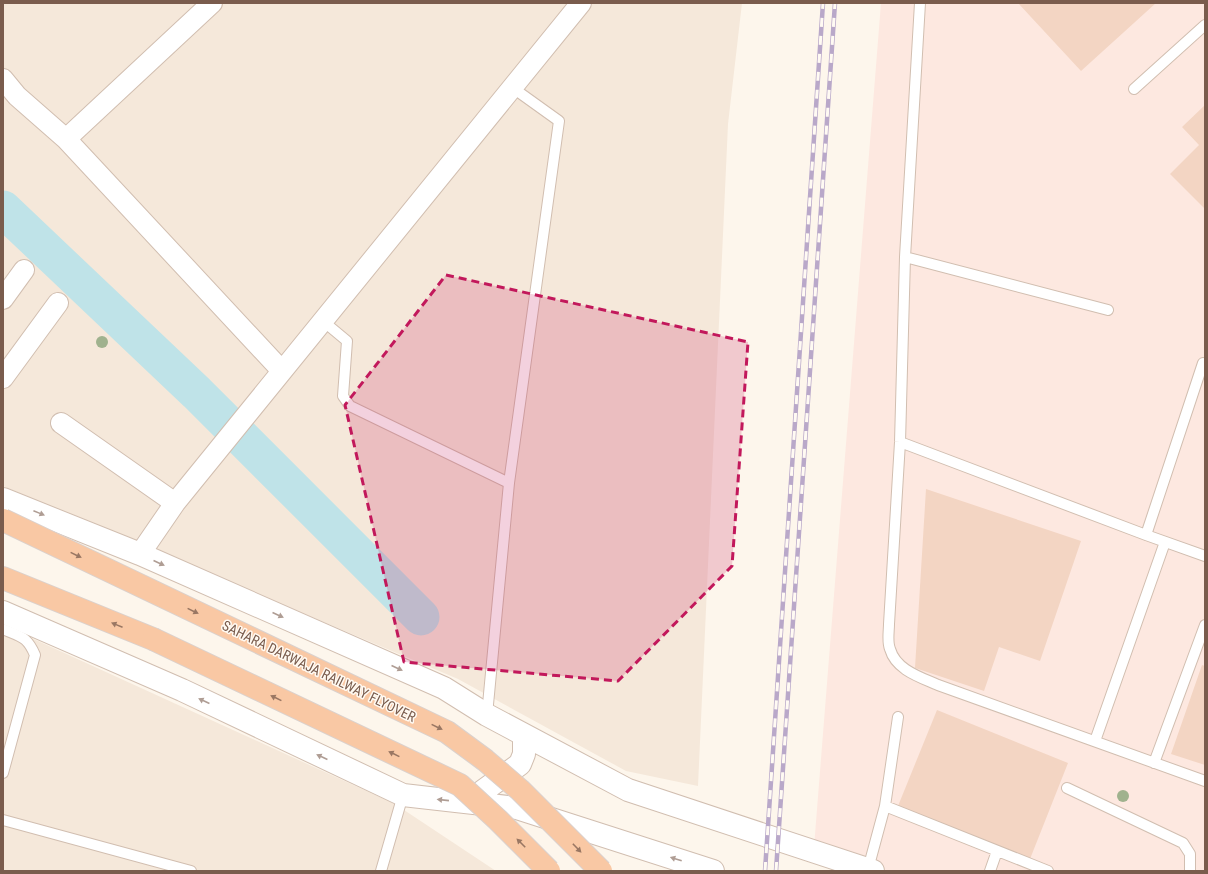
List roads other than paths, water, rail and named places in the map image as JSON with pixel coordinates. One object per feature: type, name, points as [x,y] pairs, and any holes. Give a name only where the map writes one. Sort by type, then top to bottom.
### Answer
[{"type":"highway","name":"SAHARA DARWAJA RAILWAY FLYOVER","points":[[3,520],[447,732],[485,760],[520,790],[600,871]]},
{"type":"highway","points":[[3,578],[154,639],[460,785],[498,820],[549,871]]},
{"type":"street","points":[[66,138],[212,3]]},
{"type":"street","points":[[140,554],[175,503],[210,459],[581,3]]},
{"type":"street","points":[[3,79],[10,100],[66,138],[282,372]]},
{"type":"street","points":[[3,299],[24,270]]},
{"type":"street","points":[[3,378],[58,303]]},
{"type":"street","points":[[61,423],[175,503]]},
{"type":"street","points":[[3,498],[140,554],[444,688],[487,715],[628,790],[871,870]]},
{"type":"street","points":[[3,612],[182,690],[403,795],[517,808],[713,871]]},
{"type":"street","points":[[468,802],[520,764],[524,754],[524,734]]},
{"type":"lane","points":[[920,3],[904,258],[900,442],[889,624],[889,648],[896,662],[913,674],[1205,781]]},
{"type":"lane","points":[[1134,90],[1205,25]]},
{"type":"lane","points":[[487,715],[509,484],[559,122],[513,88]]},
{"type":"lane","points":[[904,258],[1108,310]]},
{"type":"lane","points":[[323,321],[347,341],[343,396],[350,406],[509,484]]},
{"type":"lane","points":[[1146,535],[1203,363]]},
{"type":"lane","points":[[900,442],[1205,556]]},
{"type":"lane","points":[[1095,741],[1166,542]]},
{"type":"lane","points":[[1154,763],[1200,652],[1205,625]]},
{"type":"lane","points":[[3,629],[26,639],[35,655],[3,773]]},
{"type":"lane","points":[[871,870],[885,806],[898,717]]},
{"type":"lane","points":[[1067,788],[1182,843],[1190,854],[1190,871]]},
{"type":"lane","points":[[381,871],[403,795]]},
{"type":"lane","points":[[885,806],[1048,871]]},
{"type":"lane","points":[[3,820],[191,871]]},
{"type":"lane","points":[[990,871],[997,851]]},
{"type":"waterway","points":[[3,209],[197,393],[421,617]]},
{"type":"railway","points":[[765,871],[823,3]]},
{"type":"railway","points":[[776,871],[835,3]]}]
